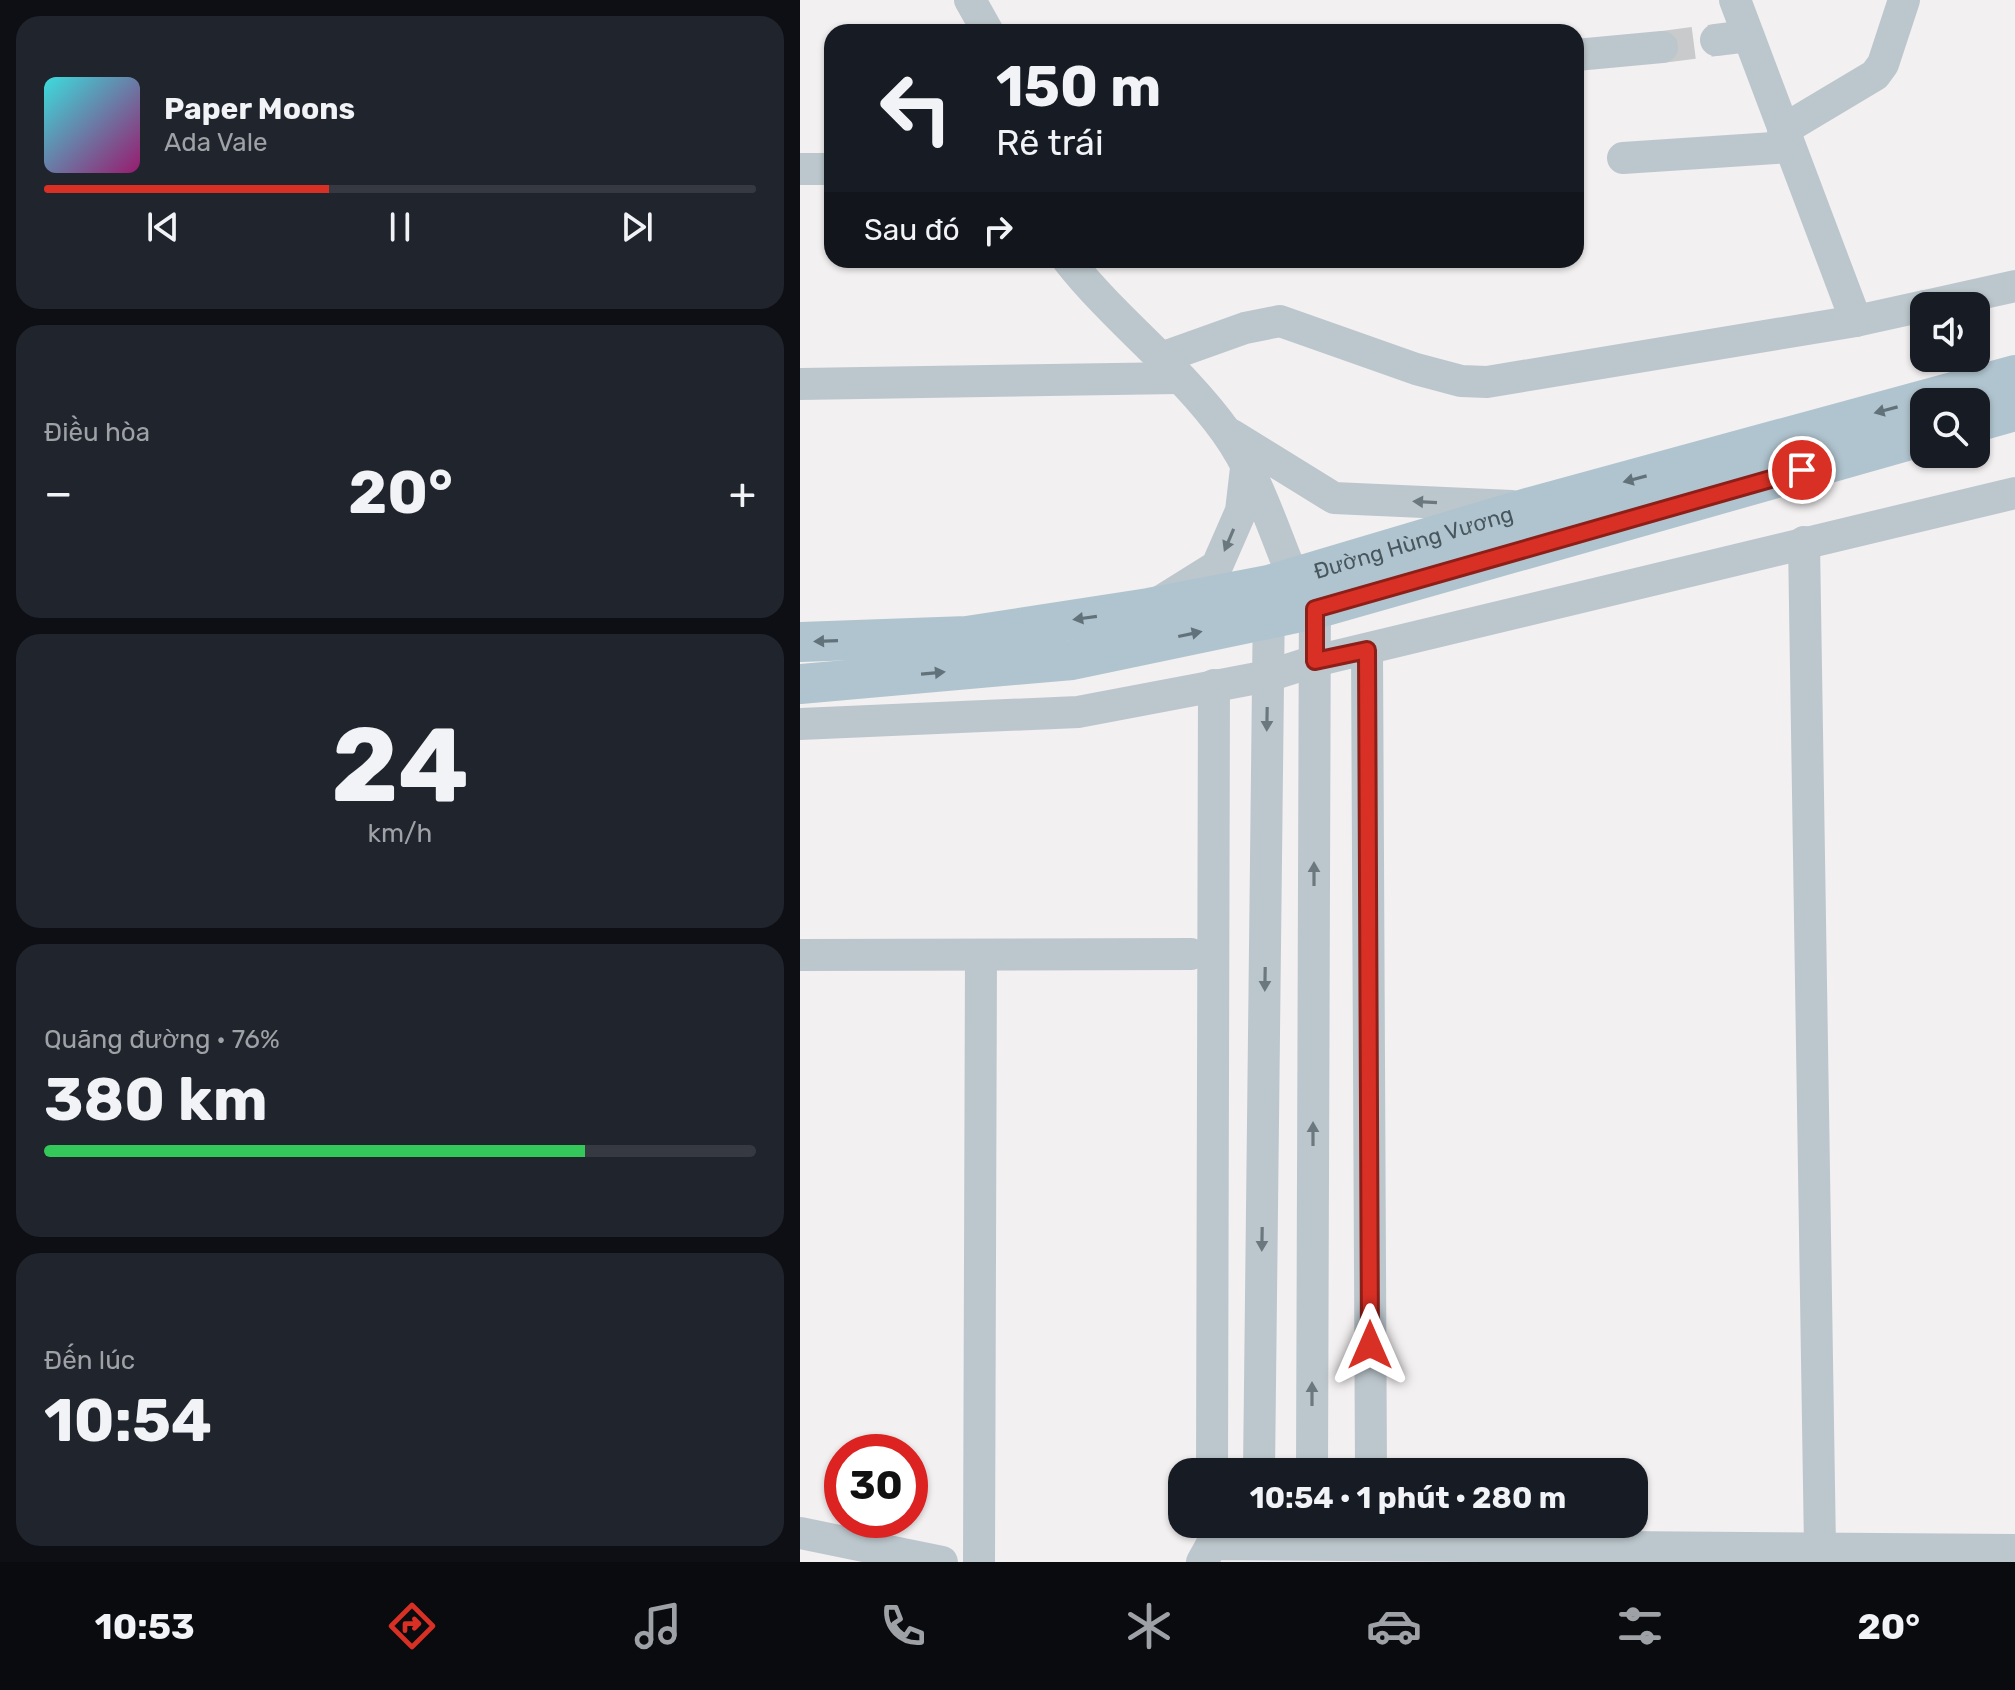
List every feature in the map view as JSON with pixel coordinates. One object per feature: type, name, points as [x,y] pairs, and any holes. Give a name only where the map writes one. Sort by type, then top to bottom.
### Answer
[{"type":"main road","name":"Đường Hùng Vương","points":[[800,684],[1072,660],[1292,592],[1531,507],[2015,375]]},
{"type":"main road","points":[[1990,418],[2015,411]]},
{"type":"main road","name":"Đường Hùng Vương","points":[[800,642],[967,636],[1149,608],[1292,592],[1910,439]]},
{"type":"street","points":[[970,0],[984,24]]},
{"type":"street","points":[[1735,0],[1856,321]]},
{"type":"street","points":[[1623,158],[1786,138],[1875,75],[1883,64],[1904,0]]},
{"type":"street","points":[[1716,40],[1748,36]]},
{"type":"street","points":[[1584,54],[1662,47]]},
{"type":"street","points":[[800,169],[824,169]]},
{"type":"street","points":[[1074,268],[1095,295],[1170,368],[1226,431],[1247,465],[1315,661],[1312,1458]]},
{"type":"street","points":[[1988,292],[2015,286]]},
{"type":"street","points":[[800,384],[1170,368],[1245,328],[1280,321],[1416,369],[1461,381],[1487,382],[1856,321],[1910,309]]},
{"type":"street","points":[[1226,431],[1334,498],[1531,507]]},
{"type":"street","points":[[1149,608],[1217,566],[1241,511],[1247,465]]},
{"type":"street","points":[[800,724],[1078,712],[1268,676],[1315,661],[2015,493]]},
{"type":"street","points":[[1804,542],[1820,1548]]},
{"type":"street","points":[[1259,1458],[1268,676],[1292,592]]},
{"type":"street","points":[[1367,650],[1371,1458]]},
{"type":"street","points":[[1212,1458],[1214,685]]},
{"type":"street","points":[[800,955],[1191,954]]},
{"type":"street","points":[[979,1562],[981,955]]},
{"type":"street","points":[[800,1533],[942,1562]]},
{"type":"street","points":[[1211,1548],[1311,1543],[2015,1550]]},
{"type":"tunnel","points":[[1662,47],[1716,40]]},
{"type":"route","points":[[1370,1345],[1367,650],[1315,661],[1315,609],[1802,470]]}]
